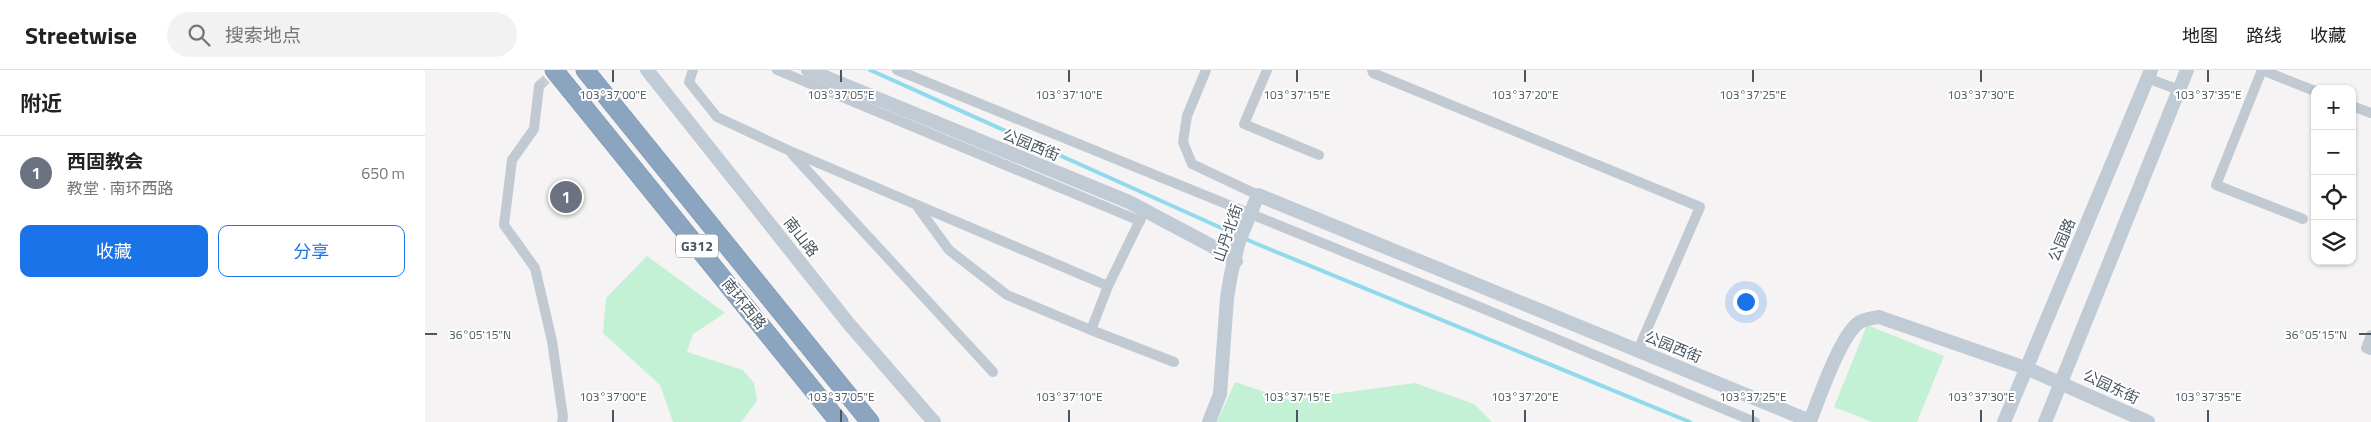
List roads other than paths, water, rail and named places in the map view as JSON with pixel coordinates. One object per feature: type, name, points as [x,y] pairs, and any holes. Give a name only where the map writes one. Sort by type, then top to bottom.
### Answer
[{"type":"highway","name":"南环西路","points":[[554,70],[839,422]]},
{"type":"highway","name":"南环西路","points":[[585,70],[870,422]]},
{"type":"street","name":"南山路","points":[[647,70],[849,324],[934,422]]},
{"type":"street","points":[[693,70],[689,82],[717,117],[790,151],[1108,286]]},
{"type":"street","points":[[777,70],[1142,215],[1108,286],[1091,330]]},
{"type":"street","name":"公园西街","points":[[808,70],[1211,245],[1236,261]]},
{"type":"street","points":[[897,70],[1250,218],[1482,308],[1755,422]]},
{"type":"street","name":"山丹北街","points":[[1206,70],[1187,116],[1183,142],[1192,164],[1228,183],[1258,195],[1239,241],[1227,298],[1220,394],[1209,422]]},
{"type":"street","points":[[1267,70],[1244,124],[1319,155]]},
{"type":"street","points":[[1372,70],[1373,73],[1699,207],[1638,350]]},
{"type":"street","points":[[2045,422],[2187,70]]},
{"type":"street","points":[[2303,219],[2216,184],[2262,70],[2311,89]]},
{"type":"street","points":[[2149,74],[2179,90]]},
{"type":"street","name":"公园路","points":[[2004,422],[2149,74]]},
{"type":"street","points":[[539,86],[534,129],[512,160],[503,225],[535,268],[552,342],[563,417],[562,422]]},
{"type":"street","points":[[2356,107],[2371,113]]},
{"type":"street","points":[[790,151],[993,372]]},
{"type":"street","name":"公园西街","points":[[1258,195],[1811,422],[1843,345],[1858,323],[1869,318],[1879,317],[2027,368]]},
{"type":"street","points":[[916,205],[949,250],[1007,295],[1174,362]]},
{"type":"street","points":[[2371,335],[2366,348],[2371,350]]},
{"type":"street","name":"公园东街","points":[[2027,368],[2148,422]]},
{"type":"waterway","points":[[870,70],[1257,244],[1690,422]]},
{"type":"tunnel","points":[[539,86],[557,70]]},
{"type":"place","name":"西固教会","points":[[566,197]]}]
